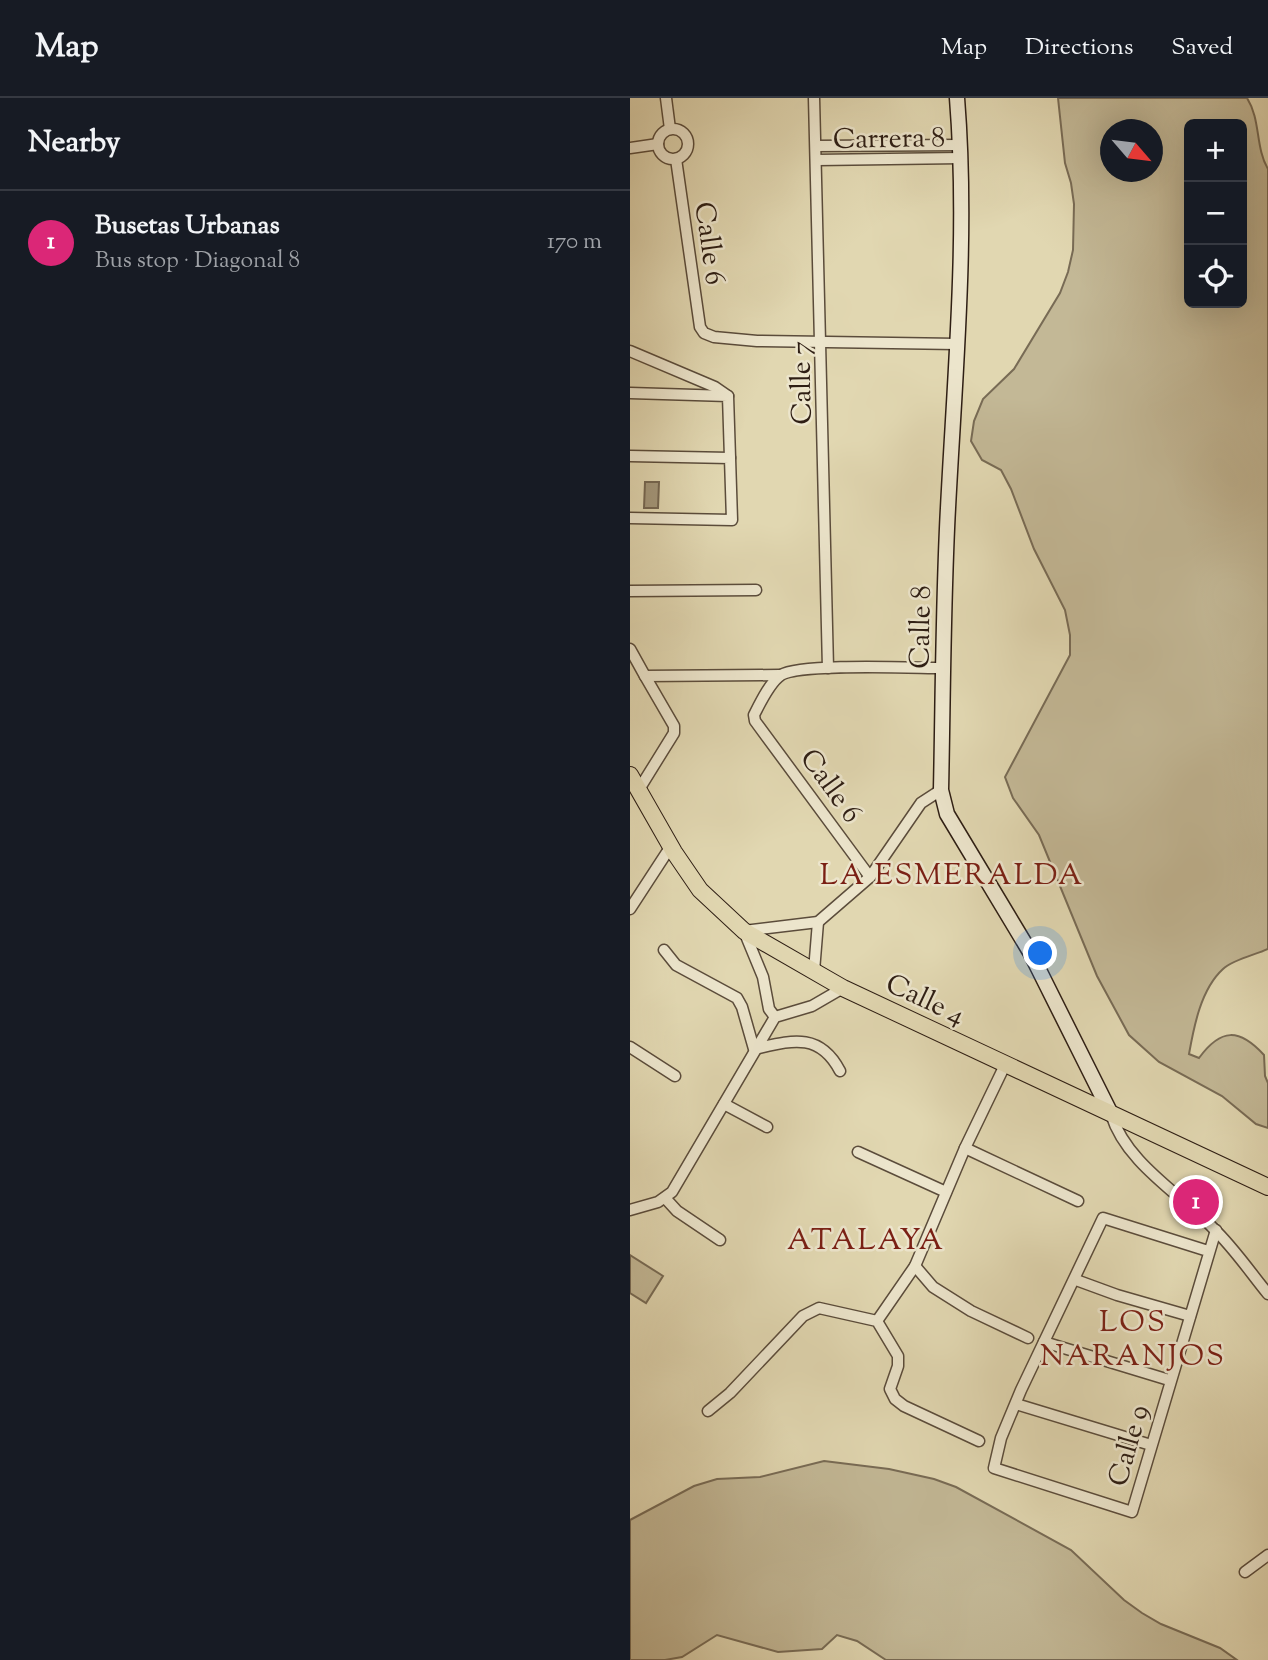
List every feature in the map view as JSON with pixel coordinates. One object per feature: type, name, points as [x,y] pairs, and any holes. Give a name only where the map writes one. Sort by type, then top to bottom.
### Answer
[{"type":"main road","name":"Calle 8","points":[[957,98],[961,152],[957,344],[943,592],[941,790],[947,814],[1030,952],[1111,1114]]},
{"type":"main road","name":"Calle 4","points":[[630,775],[699,890],[744,931],[843,988],[1268,1187]]},
{"type":"street","points":[[666,98],[670,129]]},
{"type":"street","name":"Calle 7","points":[[814,98],[828,668]]},
{"type":"street","points":[[670,129],[683,133],[687,141],[686,150],[676,159],[663,156],[658,144],[661,134],[670,129]]},
{"type":"street","points":[[630,148],[658,144]]},
{"type":"street","name":"Carrera 8","points":[[816,146],[961,152]]},
{"type":"street","name":"Carrera 8","points":[[817,160],[961,152]]},
{"type":"street","name":"Calle 6","points":[[676,159],[700,327],[704,333],[714,337],[757,341],[822,343]]},
{"type":"street","points":[[822,343],[957,344]]},
{"type":"street","points":[[630,351],[715,387],[728,396]]},
{"type":"street","points":[[630,393],[728,396]]},
{"type":"street","points":[[630,518],[732,520],[728,396]]},
{"type":"street","points":[[630,456],[730,458]]},
{"type":"street","points":[[630,592],[756,590]]},
{"type":"street","points":[[630,649],[674,726],[674,733],[638,791]]},
{"type":"street","points":[[645,676],[779,676],[828,668],[943,668]]},
{"type":"street","name":"Calle 6","points":[[779,676],[757,709],[755,721],[870,877]]},
{"type":"street","points":[[775,1017],[769,1010],[763,977],[744,931],[818,922],[870,877],[921,803],[941,790]]},
{"type":"street","points":[[630,909],[671,846]]},
{"type":"street","points":[[814,971],[818,922]]},
{"type":"street","points":[[664,950],[669,960],[676,965],[737,998],[754,1049]]},
{"type":"street","points":[[630,1210],[666,1199],[672,1192],[775,1017],[812,1006],[843,988]]},
{"type":"street","points":[[754,1049],[796,1040],[804,1041],[833,1058],[840,1071]]},
{"type":"street","points":[[630,1047],[675,1076]]},
{"type":"street","points":[[877,1321],[915,1266],[965,1148],[1005,1065]]},
{"type":"street","points":[[724,1104],[767,1127]]},
{"type":"street","points":[[1111,1114],[1116,1130],[1128,1149],[1216,1230],[1268,1294]]},
{"type":"street","points":[[965,1148],[1078,1201]]},
{"type":"street","points":[[858,1152],[947,1192]]},
{"type":"street","points":[[666,1199],[677,1211],[720,1240]]},
{"type":"street","points":[[1151,1445],[1016,1404],[1103,1219],[1208,1251]]},
{"type":"street","name":"Calle 9","points":[[1016,1404],[1001,1438],[994,1468],[1132,1512],[1169,1380],[1216,1230]]},
{"type":"street","points":[[915,1266],[933,1287],[971,1311],[1028,1338]]},
{"type":"street","points":[[1076,1280],[1191,1316]]},
{"type":"street","points":[[708,1410],[730,1393],[803,1316],[819,1308],[877,1321],[898,1356],[898,1366],[890,1389],[895,1399],[904,1406],[979,1441]]},
{"type":"street","points":[[1044,1342],[1169,1380]]},
{"type":"street","points":[[1245,1572],[1268,1555]]},
{"type":"shaded area","points":[[1058,98],[1247,98],[1251,106],[1261,152],[1268,169],[1268,949],[1233,962],[1215,977],[1204,997],[1189,1054],[1199,1058],[1215,1041],[1230,1035],[1238,1036],[1255,1046],[1264,1055],[1268,1083],[1268,1128],[1256,1124],[1222,1096],[1159,1062],[1129,1035],[1097,976],[1039,835],[1013,798],[1005,777],[1070,655],[1070,635],[1065,610],[1034,549],[1011,489],[1001,470],[982,460],[971,441],[974,421],[983,399],[1014,369],[1060,293],[1073,250],[1074,204],[1065,163]]},
{"type":"shaded area","points":[[645,482],[659,482],[658,508],[644,508]]},
{"type":"shaded area","points":[[630,1255],[663,1276],[646,1303],[630,1293]]},
{"type":"shaded area","points":[[824,1461],[889,1469],[956,1487],[1071,1550],[1124,1600],[1142,1613],[1161,1624],[1220,1648],[1237,1660],[886,1660],[857,1641],[837,1635],[822,1649],[778,1652],[717,1635],[682,1657],[630,1660],[630,1520],[694,1486],[717,1479],[760,1477]]},
{"type":"place","name":"Busetas Urbanas","points":[[1196,1202]]},
{"type":"district","name":"LA ESMERALDA","points":[[952,874]]},
{"type":"district","name":"ATALAYA","points":[[866,1239]]},
{"type":"district","name":"LOS NARANJOS","points":[[1133,1338]]}]
